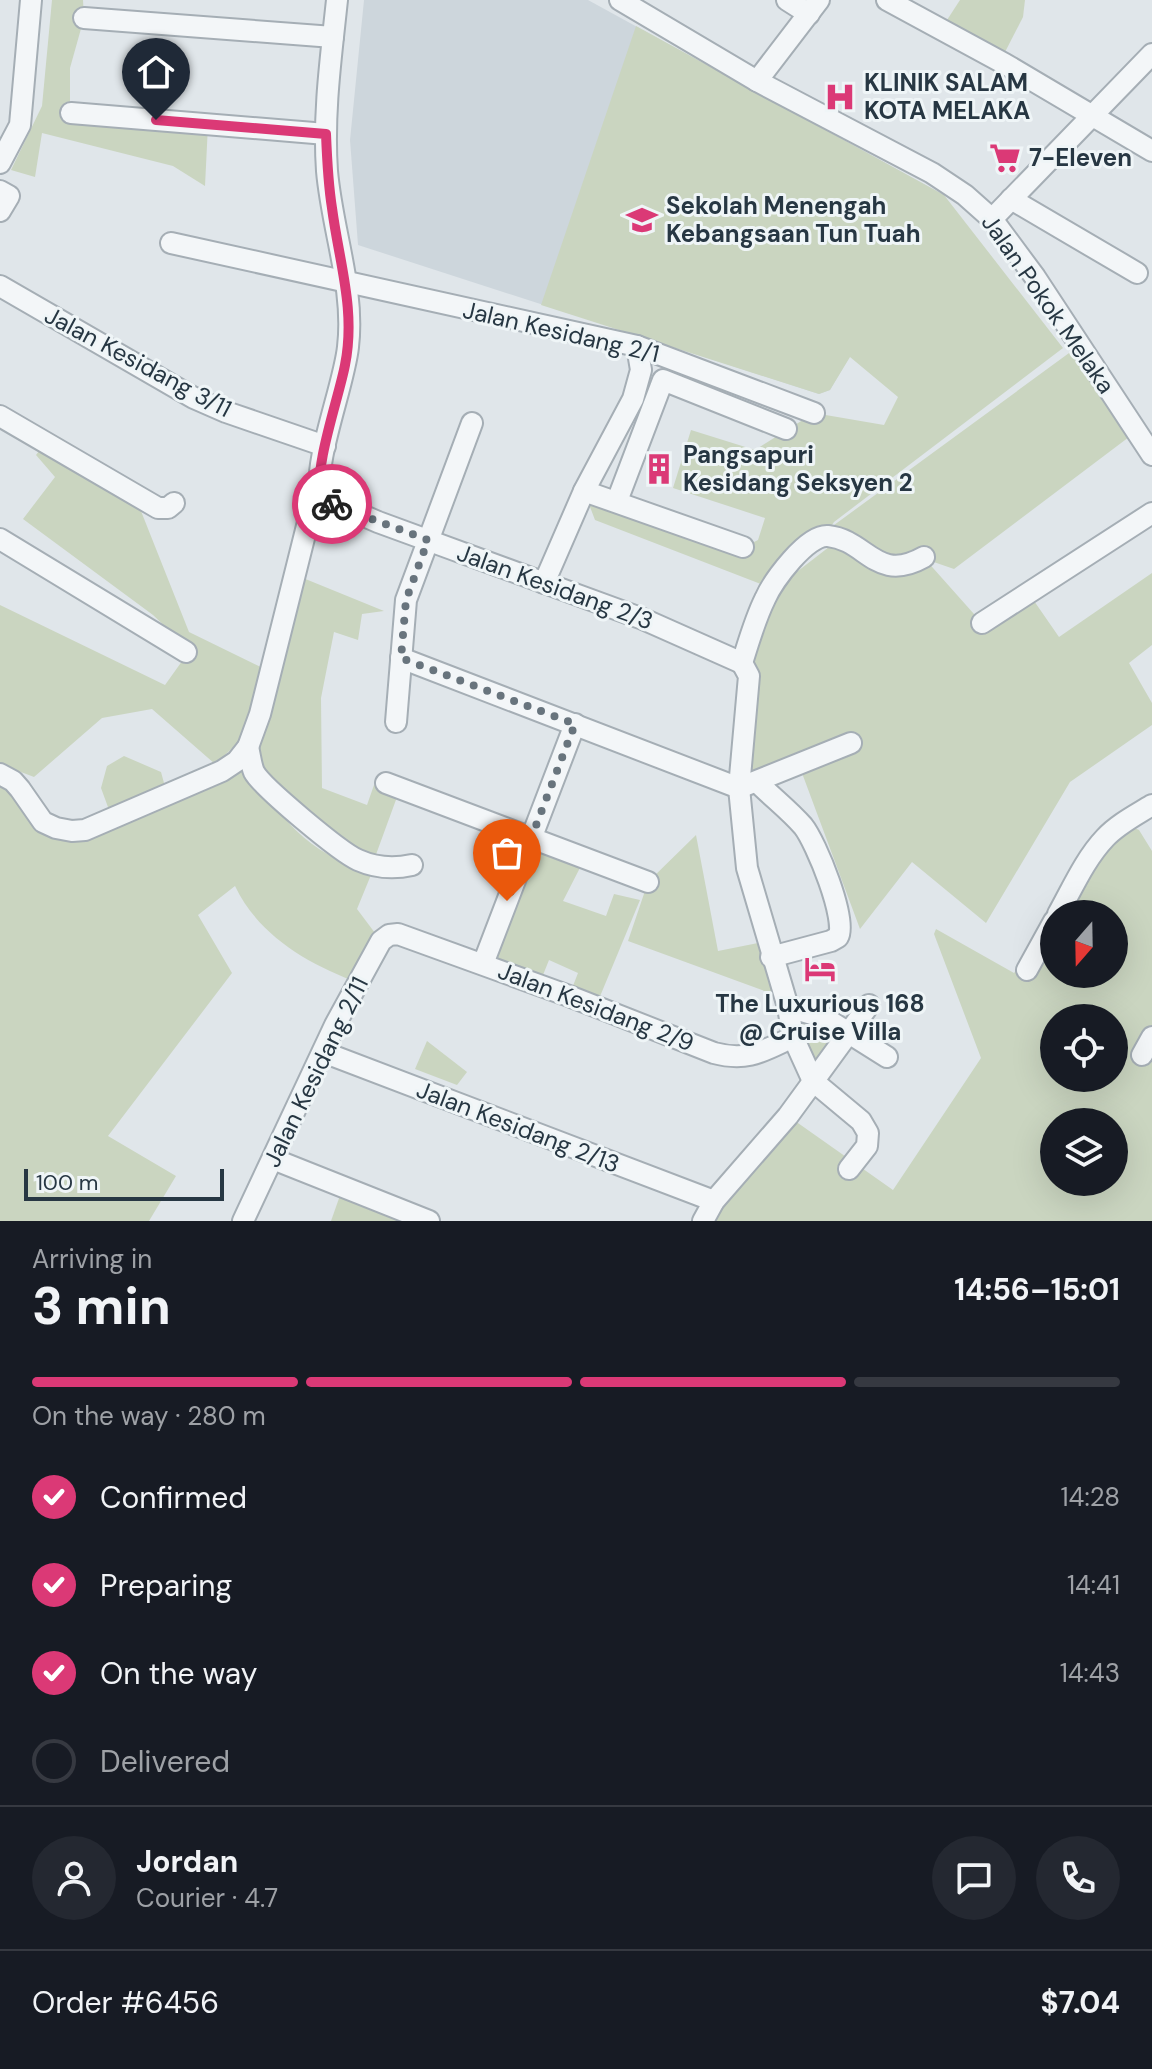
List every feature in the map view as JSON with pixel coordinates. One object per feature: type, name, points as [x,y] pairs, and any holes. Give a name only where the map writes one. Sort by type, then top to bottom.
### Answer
[{"type":"street","points":[[0,163],[20,125],[31,0]]},
{"type":"street","points":[[0,774],[20,789],[43,822],[56,828],[85,830],[222,771],[237,761],[248,747],[260,714],[308,522],[321,497],[319,490],[325,446],[348,346],[350,307],[332,210],[326,134],[337,0]]},
{"type":"street","name":"Jalan Pokok Melaka","points":[[620,0],[757,81],[932,173],[965,195],[992,219],[1035,277],[1149,444]]},
{"type":"street","points":[[757,81],[814,7],[787,0]]},
{"type":"street","points":[[887,0],[1152,151]]},
{"type":"street","points":[[84,18],[333,37]]},
{"type":"street","points":[[992,219],[1152,54]]},
{"type":"street","points":[[71,113],[326,134]]},
{"type":"street","points":[[0,115],[20,125]]},
{"type":"street","points":[[0,191],[9,196],[0,211]]},
{"type":"street","points":[[1011,199],[1137,273]]},
{"type":"street","name":"Jalan Kesidang 2/1","points":[[171,243],[637,346],[814,413]]},
{"type":"street","name":"Jalan Kesidang 3/11","points":[[0,286],[194,398],[325,446]]},
{"type":"street","points":[[544,583],[584,491],[635,392],[641,370],[637,346]]},
{"type":"street","points":[[617,501],[663,380],[786,429]]},
{"type":"street","points":[[396,722],[406,600],[472,423]]},
{"type":"street","points":[[3,425],[158,508],[168,508],[174,503]]},
{"type":"street","points":[[584,491],[743,547]]},
{"type":"street","name":"Jalan Kesidang 2/3","points":[[321,497],[643,619],[742,663]]},
{"type":"street","points":[[982,623],[1152,513]]},
{"type":"street","points":[[849,1169],[867,1146],[868,1133],[861,1121],[813,1081],[793,1037],[788,1007],[747,868],[749,676],[742,663],[767,595],[806,545],[816,537],[840,539],[881,563],[895,566],[910,565],[924,557]]},
{"type":"street","points":[[0,539],[186,652]]},
{"type":"street","points":[[401,658],[748,785],[811,837],[841,926],[838,937],[831,941],[771,957]]},
{"type":"street","points":[[483,964],[575,724]]},
{"type":"street","points":[[748,785],[851,743]]},
{"type":"street","points":[[248,747],[254,773],[337,847],[357,860],[376,866],[397,868],[412,865]]},
{"type":"street","points":[[386,783],[648,882]]},
{"type":"street","points":[[1066,900],[1089,858],[1104,839],[1119,826],[1149,815]]},
{"type":"street","name":"Jalan Kesidang 2/9","points":[[398,934],[731,1058],[748,1057],[793,1037]]},
{"type":"street","name":"Jalan Kesidang 2/11","points":[[243,1221],[323,1052],[381,941],[389,935],[398,934]]},
{"type":"street","points":[[1027,970],[1040,946]]},
{"type":"street","points":[[703,1221],[714,1201],[788,1116],[869,1005]]},
{"type":"street","points":[[788,1007],[825,1018],[887,1057]]},
{"type":"street","name":"Jalan Kesidang 2/13","points":[[323,1052],[714,1201]]},
{"type":"street","points":[[273,1159],[429,1221]]},
{"type":"shaded area","name":"Sekolah Menengah Kebangsaan Tun Tuah","points":[[364,0],[588,0],[944,195],[830,390],[819,394],[358,245],[350,140]]},
{"type":"green space","points":[[52,0],[83,0],[84,18],[70,68],[70,105],[208,125],[205,186],[173,166],[42,133],[35,177],[11,170],[42,106]]},
{"type":"green space","points":[[960,0],[1025,0],[1023,17],[1004,54],[947,20]]},
{"type":"green space","points":[[636,26],[944,195],[1063,348],[830,528],[1080,345],[1137,431],[954,569],[925,559],[982,623],[1032,598],[1059,637],[1152,573],[1152,645],[1129,663],[1152,703],[1152,725],[1070,782],[986,923],[912,862],[860,929],[799,765],[739,788],[747,699],[767,595],[838,540],[825,532],[771,588],[595,520],[584,491],[744,547],[758,540],[765,518],[673,488],[691,430],[755,450],[814,413],[884,425],[898,397],[850,357],[830,390],[819,394],[541,305]]},
{"type":"green space","points":[[45,443],[137,501],[189,632],[267,670],[239,742],[215,764],[152,709],[102,718],[34,777],[0,764],[0,605],[165,685],[190,650],[153,615],[23,519],[55,477],[36,455]]},
{"type":"green space","points":[[303,578],[384,611],[362,614],[358,640],[334,632],[321,698],[322,788],[367,805],[374,785],[397,797],[374,860],[256,775],[276,808],[304,837],[337,859],[373,870],[357,909],[381,941],[359,983],[321,967],[271,934],[245,904],[235,886],[198,915],[232,973],[108,1136],[176,1176],[149,1221],[0,1221],[0,781],[56,828],[112,818],[101,788],[107,766],[124,756],[161,772],[167,794],[248,747]]},
{"type":"green space","points":[[1124,823],[1139,830],[1152,851],[1152,1221],[703,1221],[788,1116],[893,1190],[981,1058],[934,934],[936,929],[1014,973],[1040,939],[1040,988],[1128,988],[1128,900],[1068,900]]},
{"type":"green space","points":[[696,835],[718,951],[763,942],[778,996],[628,941],[648,882]]},
{"type":"green space","points":[[531,838],[585,858],[563,901],[606,916],[614,894],[640,900],[596,1006],[569,996],[578,973],[549,960],[539,985],[483,964]]},
{"type":"green space","points":[[788,1007],[850,1034],[814,1080]]},
{"type":"green space","points":[[427,1041],[467,1072],[457,1085],[415,1069]]},
{"type":"green space","points":[[343,1187],[430,1221],[331,1221]]},
{"type":"way so far","points":[[332,504],[428,540],[406,600],[401,658],[575,724],[507,901]]},
{"type":"place","name":"KLINIK SALAM KOTA MELAKA","points":[[840,97]]},
{"type":"place","name":"7-Eleven","points":[[1005,158]]},
{"type":"place","name":"Sekolah Menengah Kebangsaan Tun Tuah","points":[[642,220]]},
{"type":"place","name":"Pangsapuri Kesidang Seksyen 2","points":[[659,469]]},
{"type":"place","name":"The Luxurious 168 @ Cruise Villa","points":[[820,969]]},
{"type":"route","points":[[156,120],[326,134],[332,210],[350,307],[345,366],[325,446],[319,490],[321,497],[332,504]]}]
